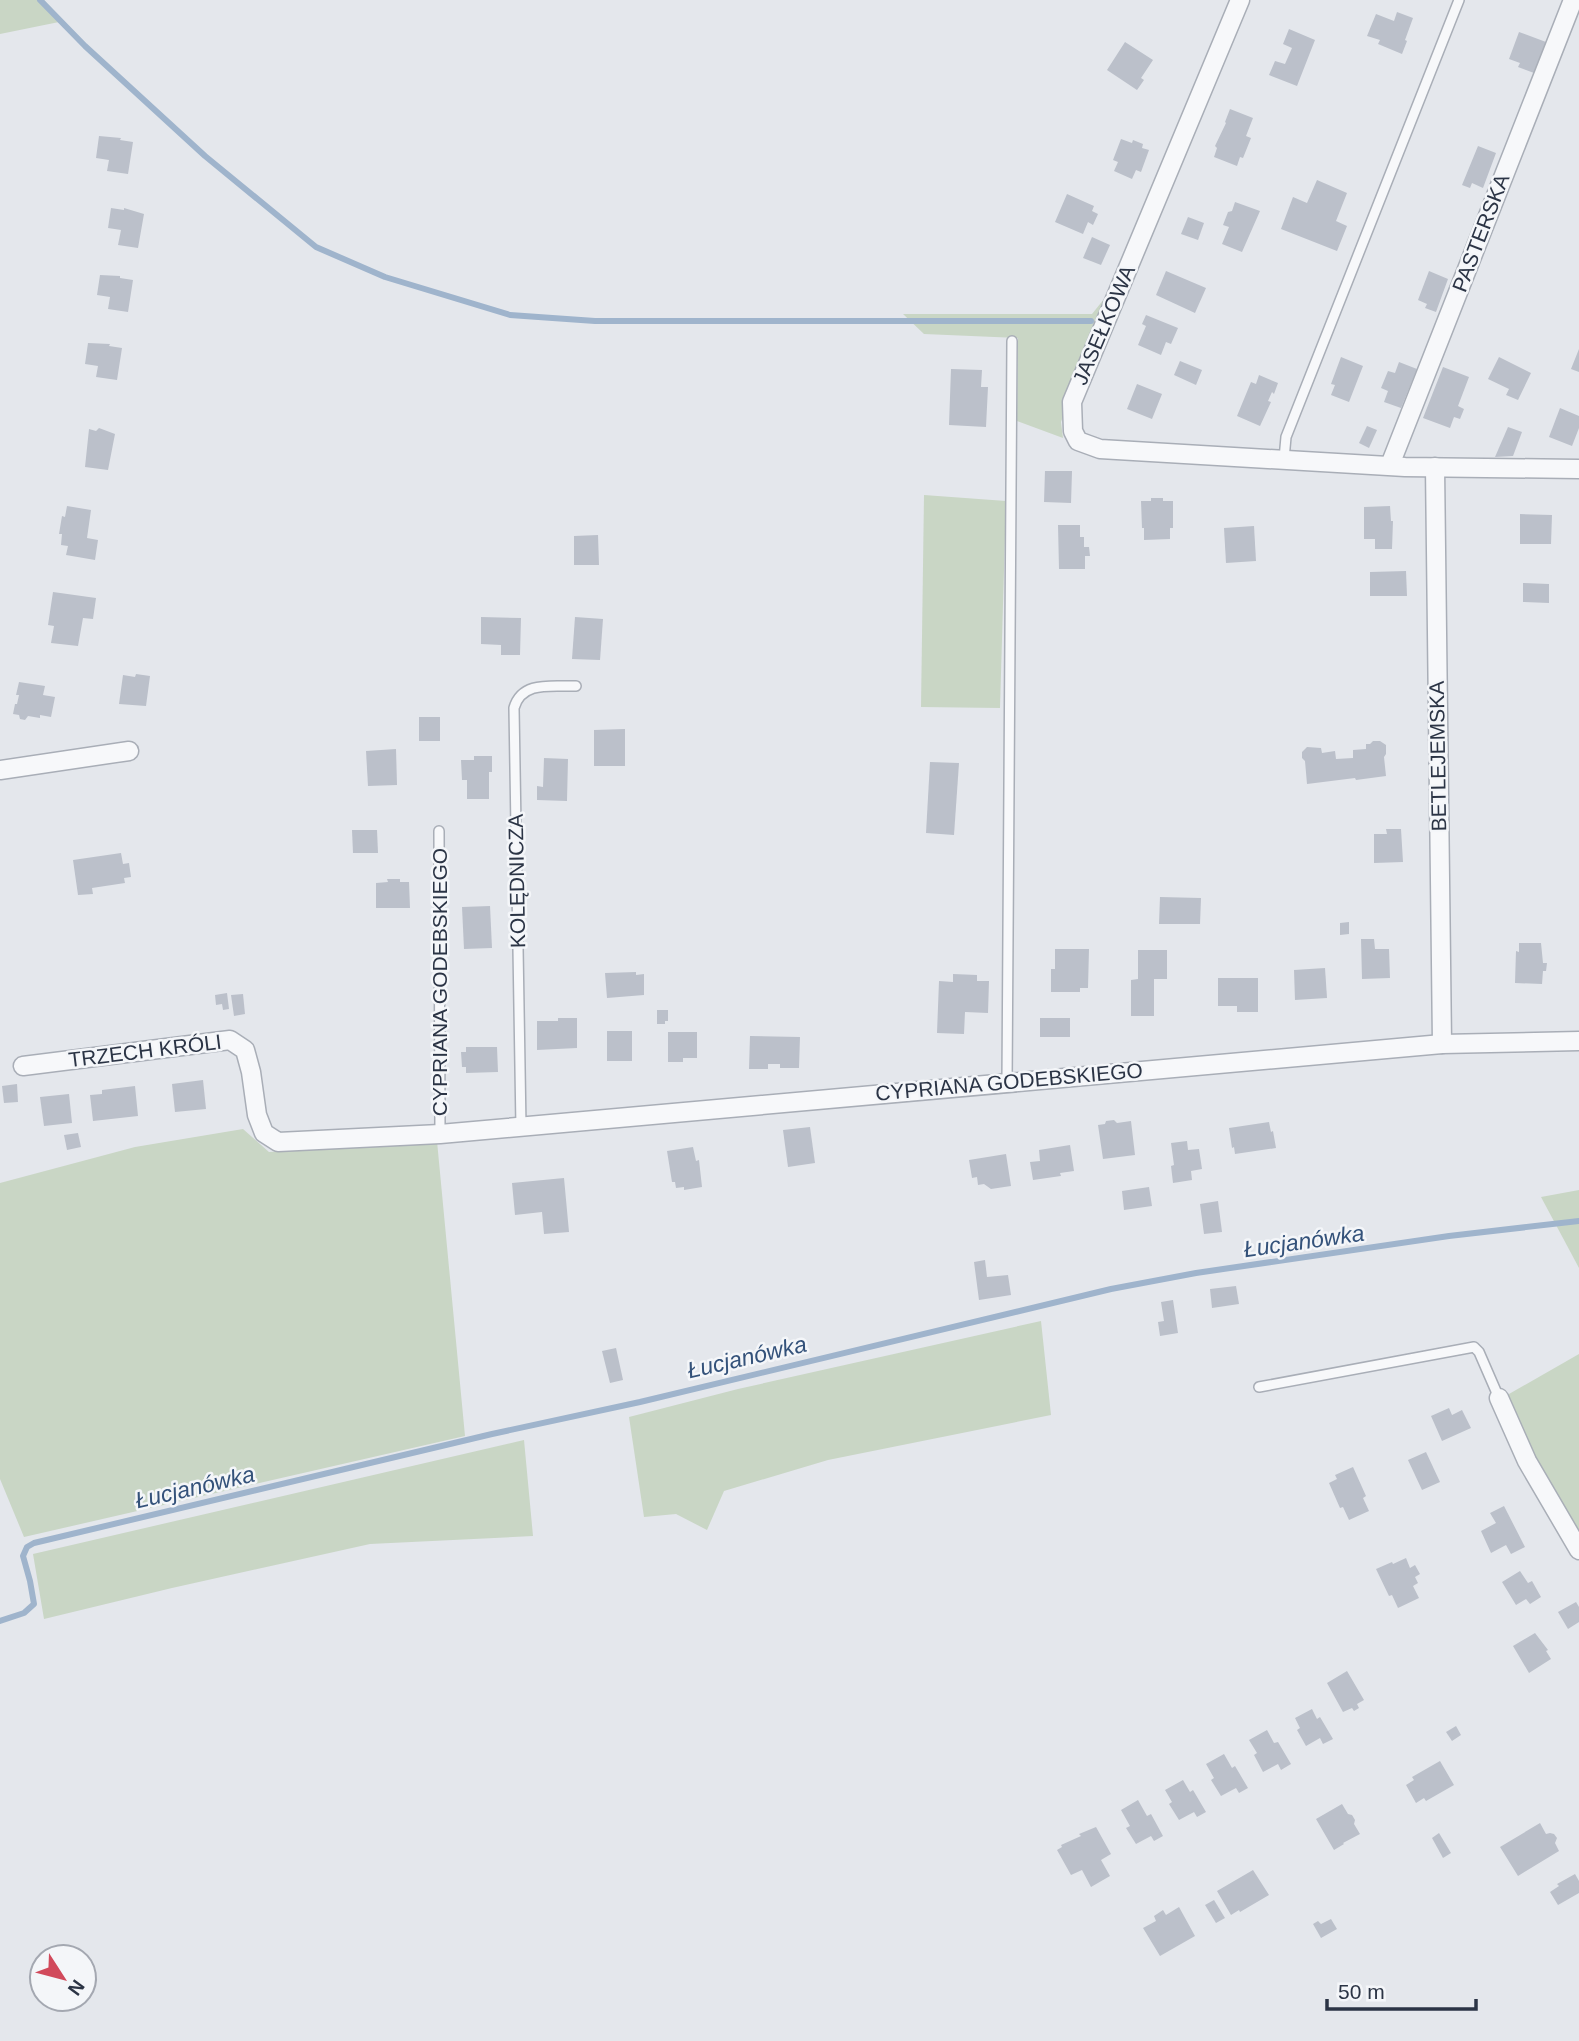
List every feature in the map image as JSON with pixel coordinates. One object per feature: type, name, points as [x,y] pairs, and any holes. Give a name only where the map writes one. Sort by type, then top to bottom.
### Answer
[{"type":"street","name":"JASEŁKOWA","points":[[1240,0],[1072,402],[1073,431],[1078,441],[1100,449],[1435,467],[1579,469]]},
{"type":"street","name":"PASTERSKA","points":[[1390,465],[1573,0]]},
{"type":"street","name":"BETLEJEMSKA","points":[[1435,467],[1442,1044]]},
{"type":"street","points":[[0,770],[129,751]]},
{"type":"street","name":"TRZECH KRÓLI","points":[[23,1066],[230,1040],[245,1050],[257,1115],[264,1133],[278,1142]]},
{"type":"street","name":"CYPRIANA GODEBSKIEGO","points":[[278,1142],[440,1134],[1442,1044],[1579,1041]]},
{"type":"street","points":[[1499,1398],[1527,1461],[1579,1550]]},
{"type":"lane","points":[[1284,459],[1286,437],[1459,0]]},
{"type":"lane","points":[[1007,1083],[1012,341]]},
{"type":"lane","name":"KOLĘDNICZA","points":[[521,1126],[514,708],[525,691],[534,687],[576,686]]},
{"type":"lane","name":"CYPRIANA GODEBSKIEGO","points":[[439,831],[440,1134]]},
{"type":"lane","points":[[1259,1387],[1474,1347],[1479,1352],[1499,1398]]},
{"type":"green space","points":[[0,0],[44,0],[64,21],[0,34]]},
{"type":"green space","points":[[1108,294],[1061,422],[1063,438],[1017,421],[1018,338],[924,334],[903,314],[1092,314]]},
{"type":"green space","points":[[924,495],[1006,501],[1000,708],[921,707]]},
{"type":"green space","points":[[243,1129],[269,1152],[437,1141],[465,1436],[24,1537],[0,1479],[0,1183],[135,1147]]},
{"type":"green space","points":[[1579,1190],[1579,1268],[1541,1197]]},
{"type":"green space","points":[[1041,1321],[1051,1415],[828,1460],[724,1491],[707,1530],[676,1514],[644,1517],[629,1417],[738,1389]]},
{"type":"green space","points":[[1579,1354],[1579,1541],[1502,1398]]},
{"type":"green space","points":[[524,1440],[533,1536],[370,1544],[44,1619],[33,1554]]},
{"type":"building","points":[[1397,12],[1413,18],[1402,54],[1378,44],[1380,40],[1367,36],[1376,14],[1394,21]]},
{"type":"building","points":[[1289,29],[1315,40],[1297,86],[1269,75],[1275,61],[1285,64],[1292,48],[1283,44]]},
{"type":"building","points":[[1519,32],[1546,42],[1534,73],[1518,67],[1520,63],[1509,59]]},
{"type":"building","points":[[1125,42],[1153,60],[1141,78],[1144,80],[1137,90],[1107,70]]},
{"type":"building","points":[[1230,109],[1253,118],[1246,136],[1251,138],[1237,166],[1214,157],[1217,148],[1215,146]]},
{"type":"building","points":[[99,136],[133,142],[128,174],[107,171],[109,160],[96,158]]},
{"type":"building","points":[[1121,139],[1132,143],[1133,140],[1149,150],[1141,172],[1136,170],[1132,179],[1114,171],[1118,162],[1113,160]]},
{"type":"building","points":[[1478,146],[1496,153],[1483,188],[1472,183],[1470,188],[1462,185]]},
{"type":"building","points":[[1317,180],[1347,193],[1336,221],[1347,226],[1337,251],[1281,229],[1293,197],[1307,203]]},
{"type":"building","points":[[1067,194],[1094,206],[1092,211],[1098,214],[1093,225],[1088,222],[1083,234],[1055,222]]},
{"type":"building","points":[[1235,202],[1260,211],[1242,252],[1222,244],[1229,227],[1223,225]]},
{"type":"building","points":[[111,208],[124,208],[144,214],[138,248],[118,245],[121,230],[108,228]]},
{"type":"building","points":[[1188,217],[1204,223],[1198,240],[1181,234]]},
{"type":"building","points":[[1092,237],[1110,245],[1101,265],[1083,258]]},
{"type":"building","points":[[1166,271],[1206,288],[1195,313],[1156,295]]},
{"type":"building","points":[[1429,271],[1448,279],[1436,312],[1425,308],[1427,304],[1418,300]]},
{"type":"building","points":[[100,275],[133,280],[128,312],[108,309],[110,297],[97,295]]},
{"type":"building","points":[[1146,315],[1178,328],[1171,344],[1166,342],[1161,355],[1138,345],[1146,326],[1142,324]]},
{"type":"building","points":[[88,343],[110,344],[109,346],[122,348],[117,380],[96,377],[98,366],[85,364]]},
{"type":"building","points":[[1579,349],[1579,372],[1571,369]]},
{"type":"building","points":[[1341,357],[1363,366],[1349,402],[1331,395],[1335,385],[1331,384]]},
{"type":"building","points":[[1499,357],[1531,373],[1518,400],[1506,395],[1509,389],[1488,379]]},
{"type":"building","points":[[1180,361],[1202,370],[1196,385],[1174,375]]},
{"type":"building","points":[[1399,362],[1417,369],[1401,408],[1384,402],[1388,391],[1381,388],[1388,371],[1395,373]]},
{"type":"building","points":[[1443,367],[1469,377],[1458,406],[1464,409],[1460,419],[1454,417],[1450,428],[1423,418]]},
{"type":"building","points":[[951,369],[982,370],[981,387],[988,387],[986,427],[949,425]]},
{"type":"building","points":[[1259,375],[1278,383],[1268,401],[1271,402],[1260,426],[1237,416],[1251,382],[1256,384]]},
{"type":"building","points":[[1137,384],[1162,394],[1152,419],[1127,409]]},
{"type":"building","points":[[1560,408],[1579,416],[1579,428],[1572,446],[1549,437]]},
{"type":"building","points":[[1367,426],[1377,430],[1369,448],[1359,443]]},
{"type":"building","points":[[1508,427],[1522,432],[1513,456],[1495,457]]},
{"type":"building","points":[[99,428],[115,434],[108,470],[85,467],[89,429],[96,431]]},
{"type":"building","points":[[1045,471],[1072,471],[1071,503],[1044,502]]},
{"type":"building","points":[[1151,498],[1173,501],[1173,528],[1170,528],[1170,539],[1144,540],[1141,501],[1151,501]]},
{"type":"building","points":[[67,506],[91,510],[87,538],[98,540],[95,560],[66,555],[68,546],[61,545],[62,534],[59,534]]},
{"type":"building","points":[[1390,506],[1393,521],[1392,549],[1375,549],[1375,539],[1364,539],[1364,507]]},
{"type":"building","points":[[1520,514],[1552,515],[1551,544],[1520,544]]},
{"type":"building","points":[[1058,525],[1080,525],[1080,537],[1084,537],[1084,547],[1089,547],[1090,556],[1085,556],[1085,569],[1059,569]]},
{"type":"building","points":[[1254,526],[1256,561],[1226,563],[1224,528]]},
{"type":"building","points":[[598,535],[599,565],[574,565],[574,536]]},
{"type":"building","points":[[1406,571],[1407,596],[1370,596],[1370,572]]},
{"type":"building","points":[[1523,583],[1549,584],[1549,603],[1523,602]]},
{"type":"building","points":[[53,592],[96,598],[93,619],[83,618],[78,646],[51,643],[54,626],[48,625]]},
{"type":"building","points":[[481,617],[521,618],[520,655],[501,655],[501,645],[481,644]]},
{"type":"building","points":[[575,617],[603,619],[600,660],[572,659]]},
{"type":"building","points":[[136,674],[150,676],[146,706],[119,704],[123,675],[135,677]]},
{"type":"building","points":[[19,682],[45,686],[43,695],[55,697],[51,717],[28,716],[25,720],[13,714],[19,695],[16,695]]},
{"type":"building","points":[[419,717],[440,717],[440,741],[419,741]]},
{"type":"building","points":[[625,729],[625,766],[594,766],[594,730]]},
{"type":"building","points":[[1373,741],[1386,745],[1386,776],[1307,784],[1302,752],[1307,747],[1321,748],[1322,753],[1335,751],[1336,759],[1353,758],[1353,750],[1366,749],[1366,744]]},
{"type":"building","points":[[396,749],[397,785],[368,786],[366,751]]},
{"type":"building","points":[[474,756],[492,756],[489,799],[467,799],[467,780],[462,780],[461,760],[474,760]]},
{"type":"building","points":[[544,758],[568,759],[567,801],[537,800],[537,786],[543,787]]},
{"type":"building","points":[[930,762],[959,763],[954,835],[926,833]]},
{"type":"building","points":[[1386,829],[1401,829],[1403,862],[1374,863],[1374,834],[1387,834]]},
{"type":"building","points":[[352,830],[377,830],[378,853],[353,853]]},
{"type":"building","points":[[121,853],[123,864],[129,863],[131,877],[124,878],[125,883],[92,888],[93,894],[78,895],[73,860]]},
{"type":"building","points":[[387,879],[409,882],[410,908],[376,908],[376,883],[388,882]]},
{"type":"building","points":[[1160,897],[1201,898],[1200,924],[1159,924]]},
{"type":"building","points":[[490,906],[492,948],[464,949],[462,907]]},
{"type":"building","points":[[1349,922],[1349,934],[1340,935],[1340,923]]},
{"type":"building","points":[[1361,939],[1374,939],[1375,949],[1389,949],[1390,978],[1362,979]]},
{"type":"building","points":[[1519,943],[1541,943],[1543,963],[1547,963],[1542,984],[1515,983],[1516,951],[1519,952]]},
{"type":"building","points":[[1055,949],[1089,949],[1088,988],[1080,988],[1080,992],[1051,992],[1051,969],[1055,969]]},
{"type":"building","points":[[1138,950],[1167,950],[1167,979],[1154,979],[1154,1016],[1131,1016],[1131,980],[1138,979]]},
{"type":"building","points":[[1325,968],[1327,998],[1295,1000],[1294,970]]},
{"type":"building","points":[[636,972],[636,975],[644,974],[644,995],[607,998],[605,973]]},
{"type":"building","points":[[953,974],[977,975],[977,981],[989,981],[988,1013],[965,1012],[964,1034],[937,1033],[939,981],[953,982]]},
{"type":"building","points":[[1218,978],[1258,978],[1258,1012],[1237,1012],[1237,1006],[1218,1006]]},
{"type":"building","points":[[227,993],[229,1009],[223,1010],[222,1004],[216,1005],[215,995]]},
{"type":"building","points":[[243,994],[245,1014],[234,1016],[231,995]]},
{"type":"building","points":[[657,1010],[668,1010],[668,1021],[665,1021],[665,1024],[657,1024]]},
{"type":"building","points":[[558,1018],[577,1018],[577,1048],[537,1050],[537,1021],[558,1021]]},
{"type":"building","points":[[1040,1018],[1070,1018],[1070,1037],[1040,1037]]},
{"type":"building","points":[[607,1031],[632,1031],[632,1061],[607,1061]]},
{"type":"building","points":[[668,1032],[697,1032],[697,1058],[668,1062]]},
{"type":"building","points":[[750,1036],[800,1037],[799,1068],[780,1068],[780,1064],[768,1064],[768,1069],[749,1069]]},
{"type":"building","points":[[466,1047],[497,1047],[498,1072],[466,1073],[466,1067],[462,1067],[461,1052],[466,1052]]},
{"type":"building","points":[[203,1080],[206,1109],[175,1112],[172,1084]]},
{"type":"building","points":[[17,1084],[18,1102],[4,1103],[2,1086]]},
{"type":"building","points":[[135,1086],[138,1116],[93,1121],[90,1095],[102,1094],[102,1090]]},
{"type":"building","points":[[69,1094],[72,1123],[44,1126],[40,1097]]},
{"type":"building","points":[[1114,1120],[1117,1123],[1131,1121],[1135,1155],[1103,1159],[1098,1125]]},
{"type":"building","points":[[1269,1122],[1276,1148],[1235,1154],[1229,1128]]},
{"type":"building","points":[[810,1127],[815,1163],[788,1167],[783,1130]]},
{"type":"building","points":[[78,1133],[81,1147],[67,1150],[64,1135]]},
{"type":"building","points":[[1187,1141],[1188,1150],[1199,1149],[1202,1169],[1191,1171],[1192,1180],[1173,1183],[1171,1143]]},
{"type":"building","points":[[1070,1145],[1074,1171],[1033,1180],[1030,1162],[1040,1161],[1039,1150]]},
{"type":"building","points":[[693,1147],[696,1161],[699,1160],[702,1187],[684,1190],[684,1187],[676,1188],[675,1182],[672,1182],[667,1151]]},
{"type":"building","points":[[1006,1154],[1011,1186],[991,1189],[984,1184],[978,1185],[977,1177],[972,1178],[969,1160]]},
{"type":"building","points":[[564,1178],[569,1232],[544,1234],[542,1212],[515,1215],[512,1183]]},
{"type":"building","points":[[1149,1187],[1152,1206],[1124,1210],[1122,1191]]},
{"type":"building","points":[[1218,1201],[1222,1232],[1204,1234],[1200,1204]]},
{"type":"building","points":[[985,1260],[987,1277],[1008,1275],[1011,1295],[979,1300],[974,1262]]},
{"type":"building","points":[[1236,1286],[1239,1304],[1212,1308],[1210,1289]]},
{"type":"building","points":[[1173,1300],[1178,1333],[1160,1336],[1158,1322],[1164,1321],[1161,1302]]},
{"type":"building","points":[[616,1348],[623,1380],[610,1383],[602,1351]]},
{"type":"building","points":[[1449,1408],[1452,1415],[1462,1410],[1471,1428],[1442,1441],[1431,1416]]},
{"type":"building","points":[[1426,1452],[1440,1482],[1422,1490],[1408,1460]]},
{"type":"building","points":[[1353,1467],[1366,1496],[1363,1498],[1369,1511],[1349,1520],[1343,1507],[1340,1508],[1329,1483],[1337,1479],[1335,1475]]},
{"type":"building","points":[[1504,1506],[1525,1547],[1511,1554],[1506,1545],[1491,1553],[1481,1531],[1496,1523],[1490,1513]]},
{"type":"building","points":[[1406,1558],[1410,1568],[1415,1565],[1420,1574],[1415,1577],[1418,1583],[1413,1586],[1419,1598],[1398,1608],[1376,1569]]},
{"type":"building","points":[[1520,1571],[1528,1583],[1532,1581],[1541,1597],[1530,1604],[1526,1599],[1516,1605],[1502,1582]]},
{"type":"building","points":[[1576,1602],[1579,1607],[1579,1622],[1568,1629],[1558,1612]]},
{"type":"building","points":[[1535,1633],[1548,1650],[1546,1651],[1551,1659],[1529,1673],[1513,1646]]},
{"type":"building","points":[[1347,1671],[1364,1700],[1357,1704],[1359,1708],[1354,1711],[1352,1708],[1343,1712],[1327,1683]]},
{"type":"building","points":[[1312,1709],[1333,1739],[1323,1744],[1320,1738],[1306,1746],[1297,1730],[1300,1728],[1295,1718]]},
{"type":"building","points":[[1456,1726],[1461,1735],[1452,1741],[1446,1732]]},
{"type":"building","points":[[1267,1730],[1291,1764],[1281,1770],[1278,1764],[1263,1772],[1254,1755],[1257,1753],[1249,1740]]},
{"type":"building","points":[[1224,1754],[1248,1788],[1239,1793],[1236,1788],[1221,1796],[1211,1780],[1214,1778],[1206,1764]]},
{"type":"building","points":[[1440,1761],[1454,1785],[1426,1801],[1424,1798],[1416,1803],[1406,1785],[1414,1780],[1412,1777]]},
{"type":"building","points":[[1183,1780],[1190,1792],[1193,1790],[1206,1812],[1197,1817],[1194,1812],[1179,1820],[1169,1804],[1172,1802],[1165,1790]]},
{"type":"building","points":[[1138,1800],[1147,1816],[1151,1814],[1163,1836],[1154,1841],[1151,1836],[1136,1844],[1126,1828],[1130,1826],[1121,1810]]},
{"type":"building","points":[[1342,1804],[1355,1820],[1354,1824],[1360,1834],[1334,1850],[1316,1819]]},
{"type":"building","points":[[1540,1823],[1546,1834],[1554,1834],[1557,1838],[1555,1843],[1559,1851],[1518,1876],[1500,1847]]},
{"type":"building","points":[[1096,1827],[1111,1854],[1101,1860],[1110,1876],[1091,1887],[1082,1870],[1071,1875],[1057,1850],[1061,1845],[1081,1836],[1079,1834]]},
{"type":"building","points":[[1439,1833],[1451,1853],[1443,1858],[1432,1838]]},
{"type":"building","points":[[1253,1870],[1269,1895],[1231,1915],[1217,1891]]},
{"type":"building","points":[[1575,1874],[1579,1881],[1579,1893],[1558,1905],[1550,1892],[1559,1886],[1557,1884]]},
{"type":"building","points":[[1214,1900],[1225,1918],[1216,1923],[1205,1905]]},
{"type":"building","points":[[1179,1907],[1195,1936],[1160,1956],[1143,1928],[1156,1921],[1154,1916],[1163,1910],[1166,1915]]},
{"type":"building","points":[[1331,1919],[1337,1929],[1321,1938],[1313,1924],[1318,1921],[1321,1924]]},
{"type":"waterway","points":[[40,0],[85,46],[205,156],[316,247],[385,277],[510,315],[595,321],[1091,321]]},
{"type":"waterway","name":"Łucjanówka","points":[[0,1621],[24,1613],[34,1604],[23,1556],[27,1547],[34,1543],[1111,1289],[1196,1273],[1449,1236],[1579,1221]]}]
